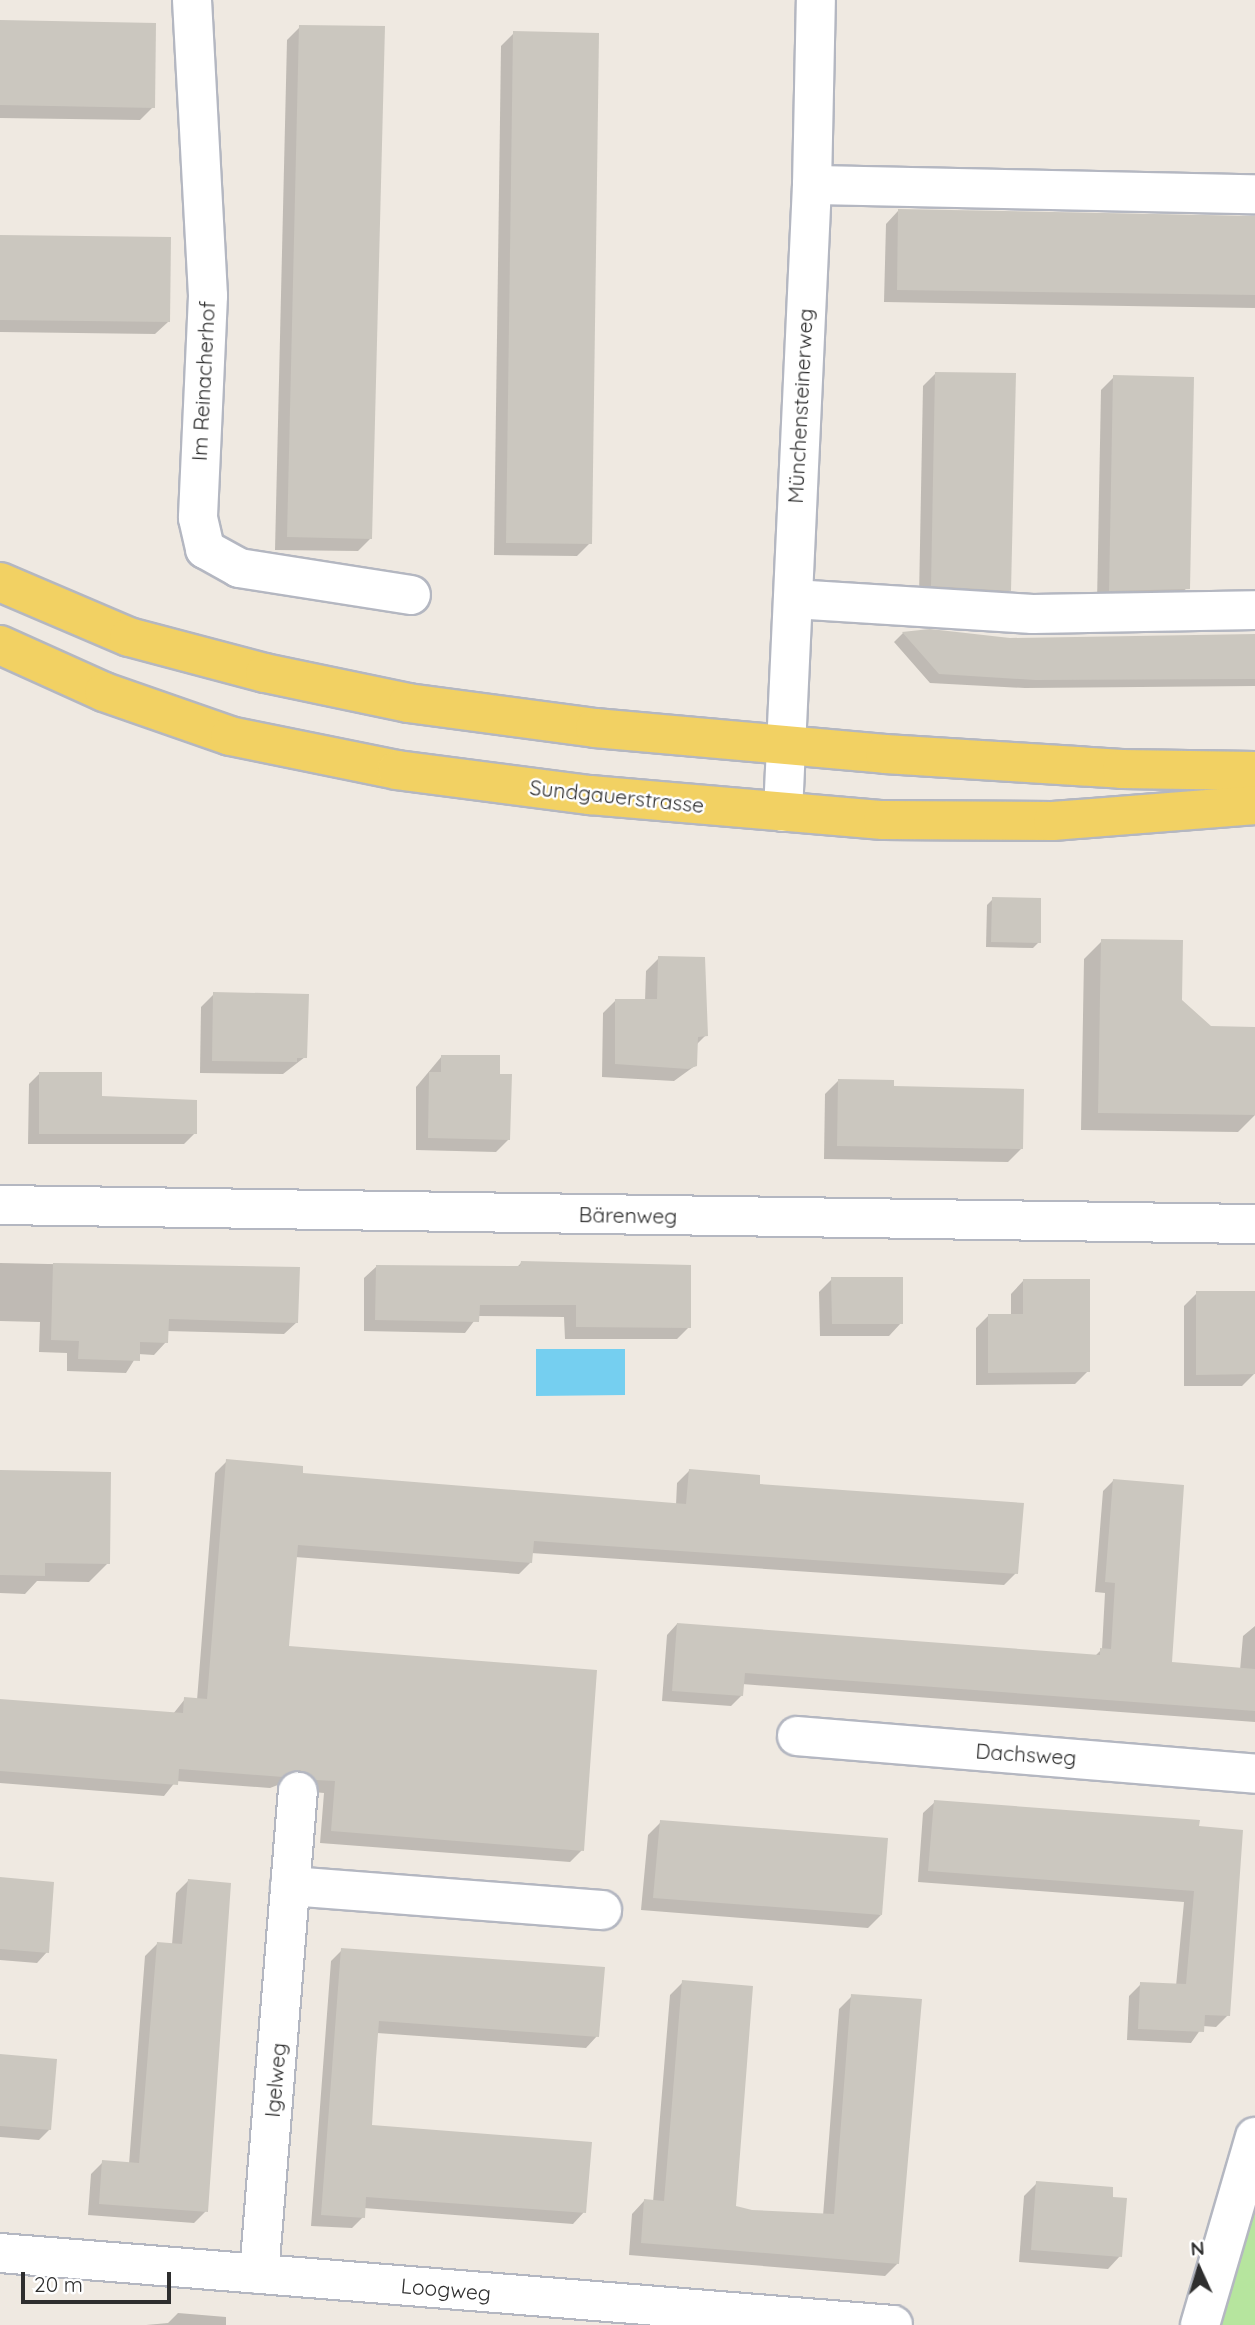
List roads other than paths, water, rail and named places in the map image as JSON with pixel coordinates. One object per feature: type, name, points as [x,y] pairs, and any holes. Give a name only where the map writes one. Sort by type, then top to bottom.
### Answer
[{"type":"main road","points":[[0,582],[129,637],[265,673],[408,703],[595,728],[786,745],[1122,769],[1255,771]]},
{"type":"main road","name":"Sundgauerstrasse","points":[[0,645],[104,692],[230,736],[314,756],[590,795],[883,820],[1053,821],[1255,806]]},
{"type":"street","name":"Im Reinacherhof","points":[[192,0],[208,296],[198,518],[205,549],[239,568],[411,595]]},
{"type":"street","name":"Münchensteinerweg","points":[[783,812],[812,185],[816,0]]},
{"type":"street","points":[[812,185],[1255,194]]},
{"type":"street","points":[[793,599],[1033,614],[1255,610]]},
{"type":"street","name":"Bärenweg","points":[[0,1205],[1255,1224]]},
{"type":"street","name":"Dachsweg","points":[[797,1736],[1255,1774]]},
{"type":"street","name":"Igelweg","points":[[259,2274],[298,1792]]},
{"type":"street","points":[[290,1886],[602,1910]]},
{"type":"street","points":[[1200,2325],[1255,2137]]},
{"type":"street","name":"Loogweg","points":[[0,2253],[893,2325]]},
{"type":"water","points":[[536,1349],[625,1349],[625,1395],[536,1396]]}]
